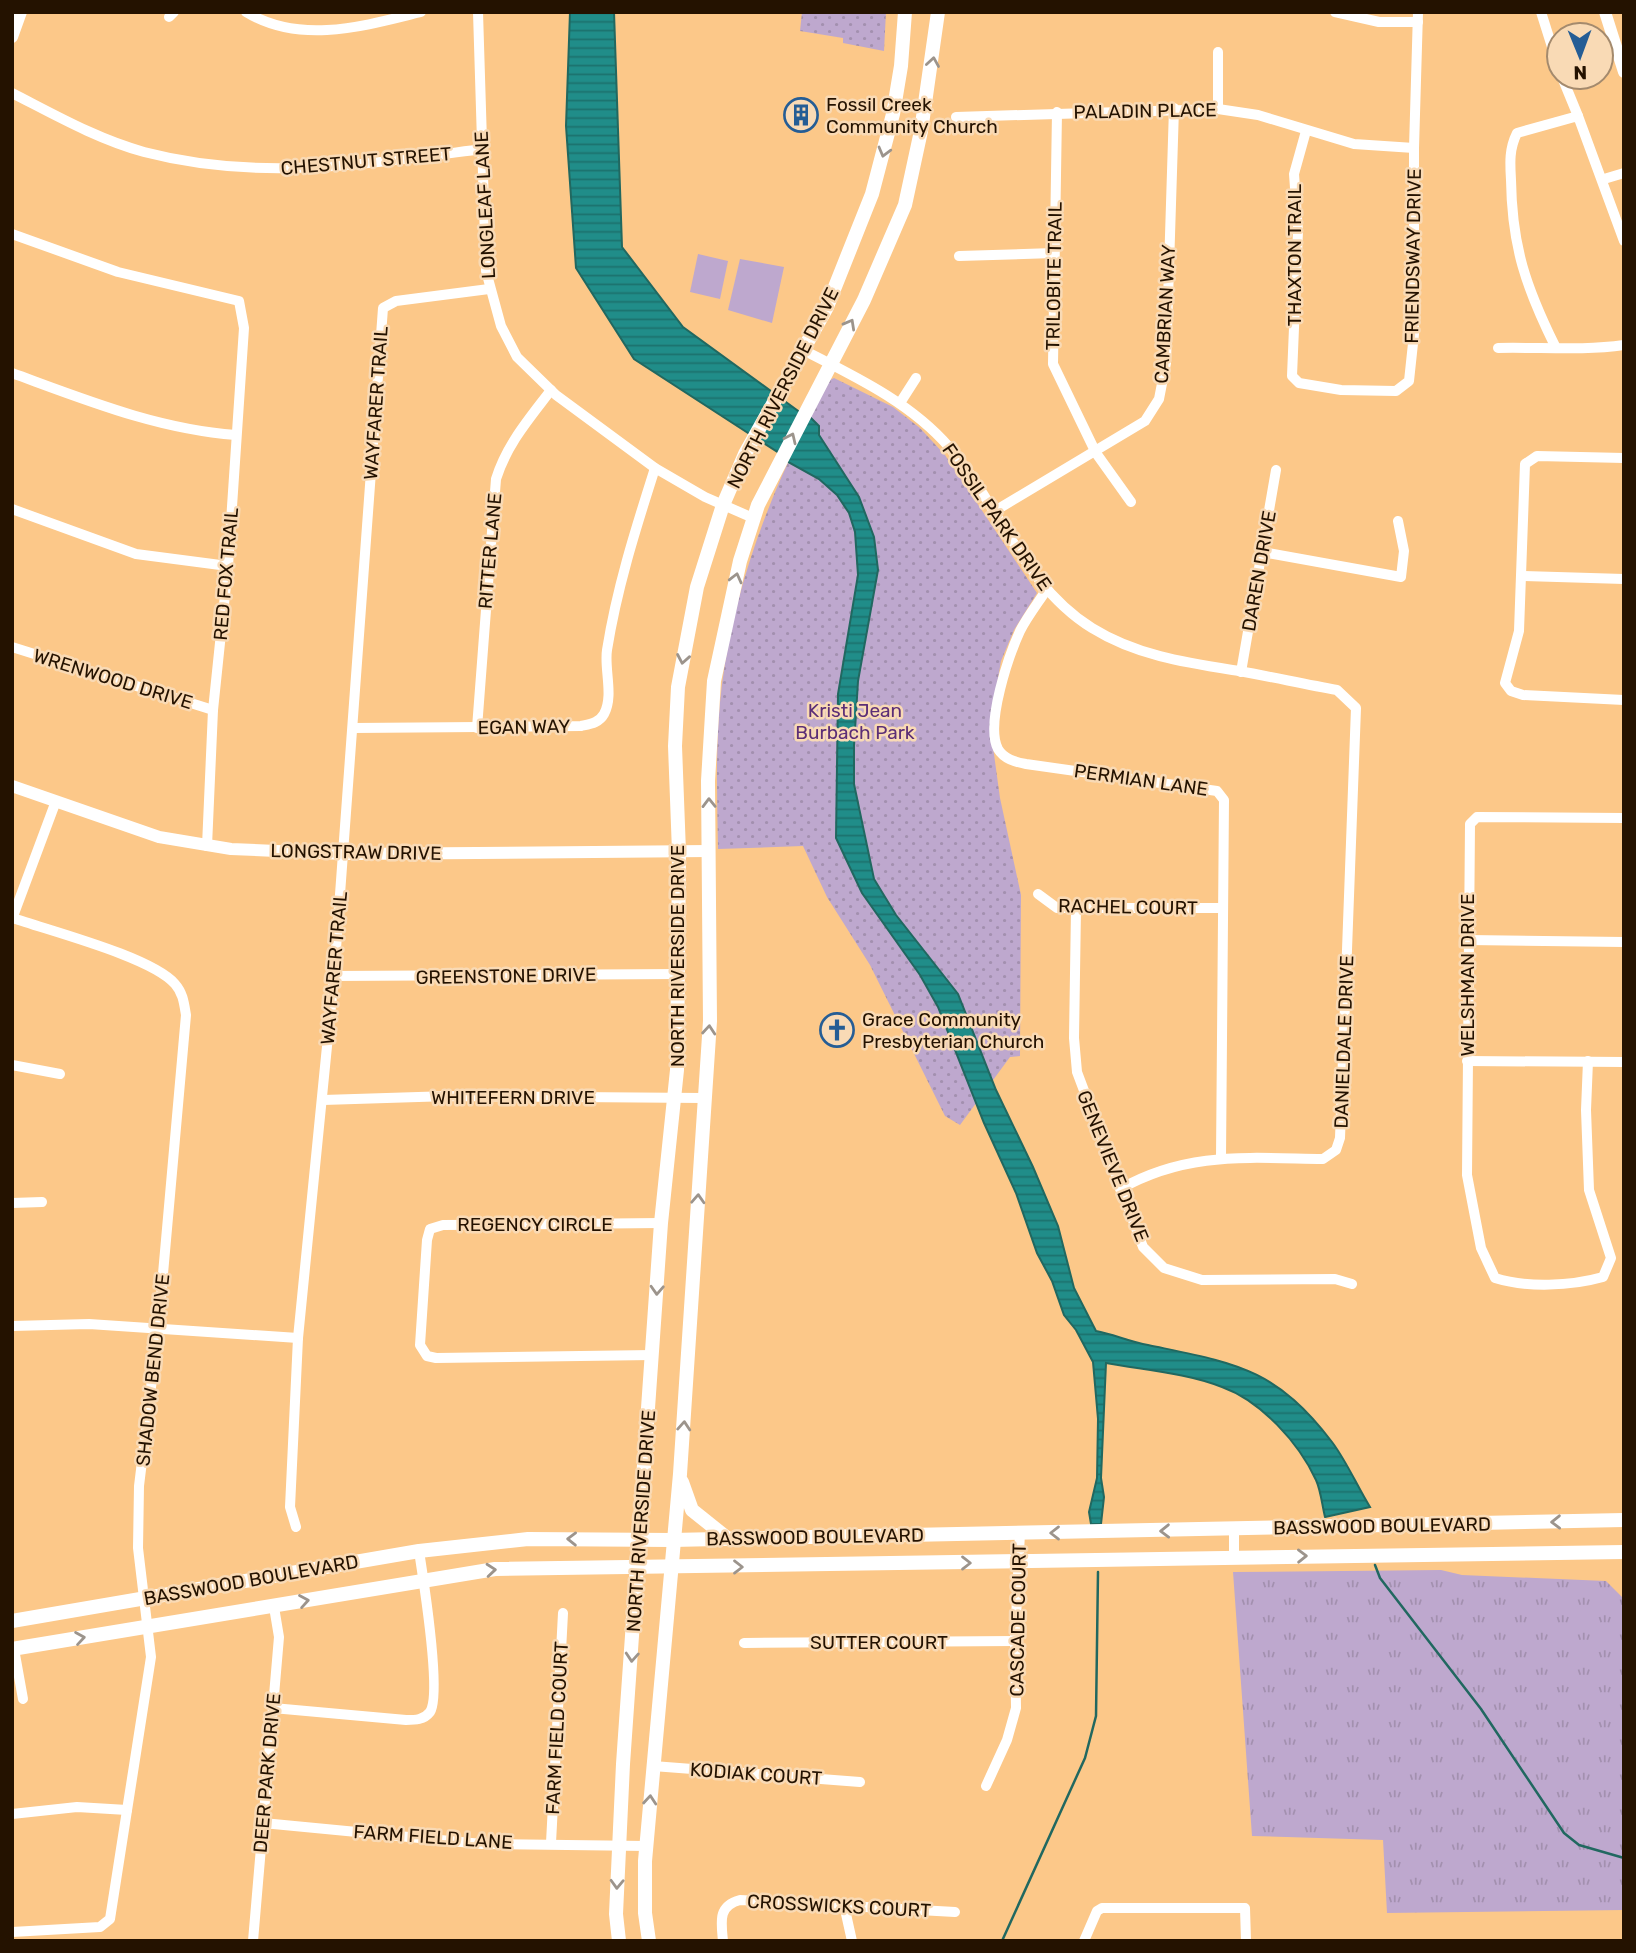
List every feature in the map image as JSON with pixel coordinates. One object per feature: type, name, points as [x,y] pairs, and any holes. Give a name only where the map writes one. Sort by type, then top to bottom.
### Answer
[{"type":"main road","name":"NORTH RIVERSIDE DRIVE","points":[[619,1941],[616,1913],[618,1846],[661,1223],[675,1098],[679,974],[679,852],[675,746],[678,687],[697,587],[723,505],[745,454],[805,351],[849,255],[885,150],[901,66],[905,12]]},
{"type":"main road","name":"NORTH RIVERSIDE DRIVE","points":[[649,1941],[645,1913],[646,1846],[680,1474],[710,1021],[709,754],[714,681],[721,637],[753,518],[806,406],[864,300],[905,205],[921,131],[938,12]]},
{"type":"main road","points":[[680,1474],[692,1510],[727,1538]]},
{"type":"main road","name":"BASSWOOD BOULEVARD","points":[[12,1621],[419,1551],[528,1539],[672,1540],[1624,1520]]},
{"type":"main road","name":"BASSWOOD BOULEVARD","points":[[13,1649],[495,1569],[1624,1552]]},
{"type":"street","points":[[12,37],[22,12]]},
{"type":"street","points":[[246,12],[283,27],[315,32],[421,12]]},
{"type":"street","name":"LONGLEAF LANE","points":[[478,12],[489,289],[500,326],[517,357],[551,390],[655,468],[753,518]]},
{"type":"street","points":[[1335,12],[1379,22],[1418,17]]},
{"type":"street","points":[[1605,12],[1624,72]]},
{"type":"street","name":"FRIENDSWAY DRIVE","points":[[1296,380],[1298,383],[1341,390],[1396,391],[1409,381],[1414,334],[1414,148],[1418,17]]},
{"type":"street","points":[[1218,51],[1218,109]]},
{"type":"street","points":[[1568,91],[1604,179],[1614,220],[1624,242]]},
{"type":"street","name":"CHESTNUT STREET","points":[[12,93],[81,129],[142,151],[252,170],[313,170],[482,149]]},
{"type":"street","name":"PALADIN PLACE","points":[[956,117],[1174,108],[1218,109],[1258,115],[1354,144],[1414,148]]},
{"type":"street","name":"CAMBRIAN WAY","points":[[993,512],[1096,453],[1145,421],[1153,412],[1163,384],[1174,108]]},
{"type":"street","name":"TRILOBITE TRAIL","points":[[1057,112],[1053,364],[1096,453],[1131,502]]},
{"type":"street","points":[[1555,346],[1528,288],[1512,228],[1510,145],[1517,133],[1578,116]]},
{"type":"street","name":"THAXTON TRAIL","points":[[1296,380],[1292,376],[1298,231],[1294,174],[1306,131]]},
{"type":"street","points":[[1604,179],[1624,173]]},
{"type":"street","name":"RED FOX TRAIL","points":[[12,234],[118,272],[239,301],[244,328],[228,566],[213,710],[207,846]]},
{"type":"street","points":[[959,256],[1054,253]]},
{"type":"street","name":"WAYFARER TRAIL","points":[[296,1527],[290,1507],[298,1338],[334,976],[383,308],[396,301],[489,289]]},
{"type":"street","points":[[1498,348],[1555,346],[1582,351],[1624,345]]},
{"type":"street","name":"FOSSIL PARK DRIVE","points":[[805,351],[900,403],[928,424],[951,449],[1030,570],[1083,622],[1122,644],[1190,664],[1337,690],[1356,708]]},
{"type":"street","points":[[12,373],[119,412],[192,431],[236,435]]},
{"type":"street","points":[[900,403],[916,378]]},
{"type":"street","name":"RITTER LANE","points":[[477,728],[496,479],[503,456],[551,390]]},
{"type":"street","points":[[1624,458],[1529,459],[1525,464],[1518,631],[1505,683],[1511,691],[1523,695],[1624,700]]},
{"type":"street","name":"EGAN WAY","points":[[354,728],[581,726],[596,722],[604,715],[607,704],[606,653],[617,594],[655,468]]},
{"type":"street","name":"DAREN DRIVE","points":[[1241,671],[1276,470]]},
{"type":"street","points":[[12,509],[136,554],[228,566]]},
{"type":"street","points":[[1262,552],[1401,577],[1404,551],[1398,521]]},
{"type":"street","points":[[1522,576],[1624,579]]},
{"type":"street","name":"PERMIAN LANE","points":[[1047,589],[1021,629],[1008,662],[998,705],[998,748],[1008,759],[1026,764],[1220,793],[1224,800],[1221,1157]]},
{"type":"street","name":"WRENWOOD DRIVE","points":[[12,647],[105,679],[213,710]]},
{"type":"street","name":"DANIELDALE DRIVE","points":[[1120,1189],[1149,1172],[1173,1165],[1221,1157],[1323,1159],[1336,1150],[1340,1138],[1356,708]]},
{"type":"street","name":"LONGSTRAW DRIVE","points":[[12,786],[159,837],[207,846],[344,854],[709,851]]},
{"type":"street","points":[[13,919],[56,801]]},
{"type":"street","name":"WELSHMAN DRIVE","points":[[1588,1061],[1586,1110],[1590,1190],[1611,1258],[1603,1277],[1590,1281],[1513,1284],[1495,1278],[1481,1248],[1468,1187],[1470,824],[1477,817],[1624,818]]},
{"type":"street","name":"RACHEL COURT","points":[[1038,894],[1051,906],[1076,909],[1222,908]]},
{"type":"street","name":"GENEVIEVE DRIVE","points":[[1076,909],[1075,1061],[1083,1095],[1143,1247],[1164,1268],[1180,1275],[1231,1282],[1335,1279],[1352,1284]]},
{"type":"street","name":"SHADOW BEND DRIVE","points":[[12,1932],[100,1927],[110,1919],[151,1657],[137,1527],[139,1486],[158,1330],[183,1069],[184,999],[176,984],[154,967],[13,919]]},
{"type":"street","points":[[1468,940],[1624,942]]},
{"type":"street","name":"GREENSTONE DRIVE","points":[[334,976],[679,974]]},
{"type":"street","points":[[1467,1061],[1624,1062]]},
{"type":"street","points":[[12,1065],[60,1074]]},
{"type":"street","name":"WHITEFERN DRIVE","points":[[323,1100],[450,1096],[703,1098]]},
{"type":"street","points":[[12,1203],[42,1202]]},
{"type":"street","name":"REGENCY CIRCLE","points":[[653,1355],[431,1358],[421,1350],[420,1345],[430,1229],[443,1225],[661,1223]]},
{"type":"street","points":[[12,1326],[89,1324],[298,1338]]},
{"type":"street","points":[[1234,1530],[1234,1557]]},
{"type":"street","name":"CASCADE COURT","points":[[986,1786],[1007,1740],[1016,1708],[1016,1563],[1020,1532]]},
{"type":"street","points":[[273,1708],[406,1720],[416,1720],[428,1715],[432,1707],[433,1664],[419,1551]]},
{"type":"street","name":"DEER PARK DRIVE","points":[[253,1941],[279,1637],[274,1606]]},
{"type":"street","name":"FARM FIELD COURT","points":[[551,1843],[563,1613]]},
{"type":"street","name":"SUTTER COURT","points":[[744,1643],[1015,1641]]},
{"type":"street","points":[[13,1649],[23,1699]]},
{"type":"street","name":"KODIAK COURT","points":[[653,1766],[860,1782]]},
{"type":"street","points":[[12,1814],[77,1807],[127,1810]]},
{"type":"street","name":"FARM FIELD LANE","points":[[263,1823],[482,1844],[646,1846]]},
{"type":"street","name":"CROSSWICKS COURT","points":[[723,1941],[721,1921],[725,1907],[740,1899],[955,1912]]},
{"type":"street","points":[[844,1905],[852,1941]]},
{"type":"street","points":[[1084,1941],[1097,1911],[1102,1908],[1245,1908],[1246,1941]]},
{"type":"green space","points":[[802,12],[886,12],[884,51],[843,43],[843,38],[800,31]]},
{"type":"green space","points":[[698,254],[728,261],[720,299],[690,292]]},
{"type":"green space","points":[[740,259],[784,267],[772,323],[728,310]]},
{"type":"green space","name":"Kristi Jean Burbach Park","points":[[834,378],[893,407],[920,428],[945,455],[1037,593],[1014,630],[1001,661],[990,725],[1000,798],[1021,895],[1020,1056],[1010,1057],[960,1125],[945,1116],[870,965],[827,897],[803,846],[718,849],[718,725],[728,644],[737,604],[748,565],[776,489],[811,416],[830,380]]},
{"type":"green space","points":[[1441,1570],[1462,1575],[1606,1581],[1624,1599],[1624,1910],[1387,1913],[1383,1840],[1252,1836],[1233,1572]]},
{"type":"water","points":[[570,12],[614,12],[622,247],[683,327],[801,413],[803,410],[819,426],[819,435],[859,497],[874,537],[878,570],[858,681],[854,784],[874,879],[896,915],[958,994],[996,1090],[1058,1226],[1074,1288],[1096,1331],[1229,1364],[1271,1383],[1311,1417],[1332,1442],[1370,1507],[1325,1517],[1318,1484],[1300,1452],[1277,1425],[1237,1393],[1194,1378],[1106,1363],[1101,1478],[1104,1497],[1101,1524],[1091,1524],[1089,1512],[1097,1478],[1098,1419],[1093,1362],[1076,1330],[1064,1315],[938,1007],[920,975],[862,893],[836,838],[838,694],[858,575],[855,532],[849,513],[837,495],[819,479],[781,458],[782,455],[634,359],[576,268],[566,126]]},
{"type":"waterway","points":[[1375,1565],[1380,1578],[1481,1709],[1564,1833],[1579,1845],[1624,1858]]},
{"type":"waterway","points":[[1002,1941],[1085,1758],[1096,1716],[1098,1572]]},
{"type":"place","name":"Fossil Creek Community Church","points":[[801,115]]},
{"type":"place","name":"Grace Community Presbyterian Church","points":[[837,1030]]}]
